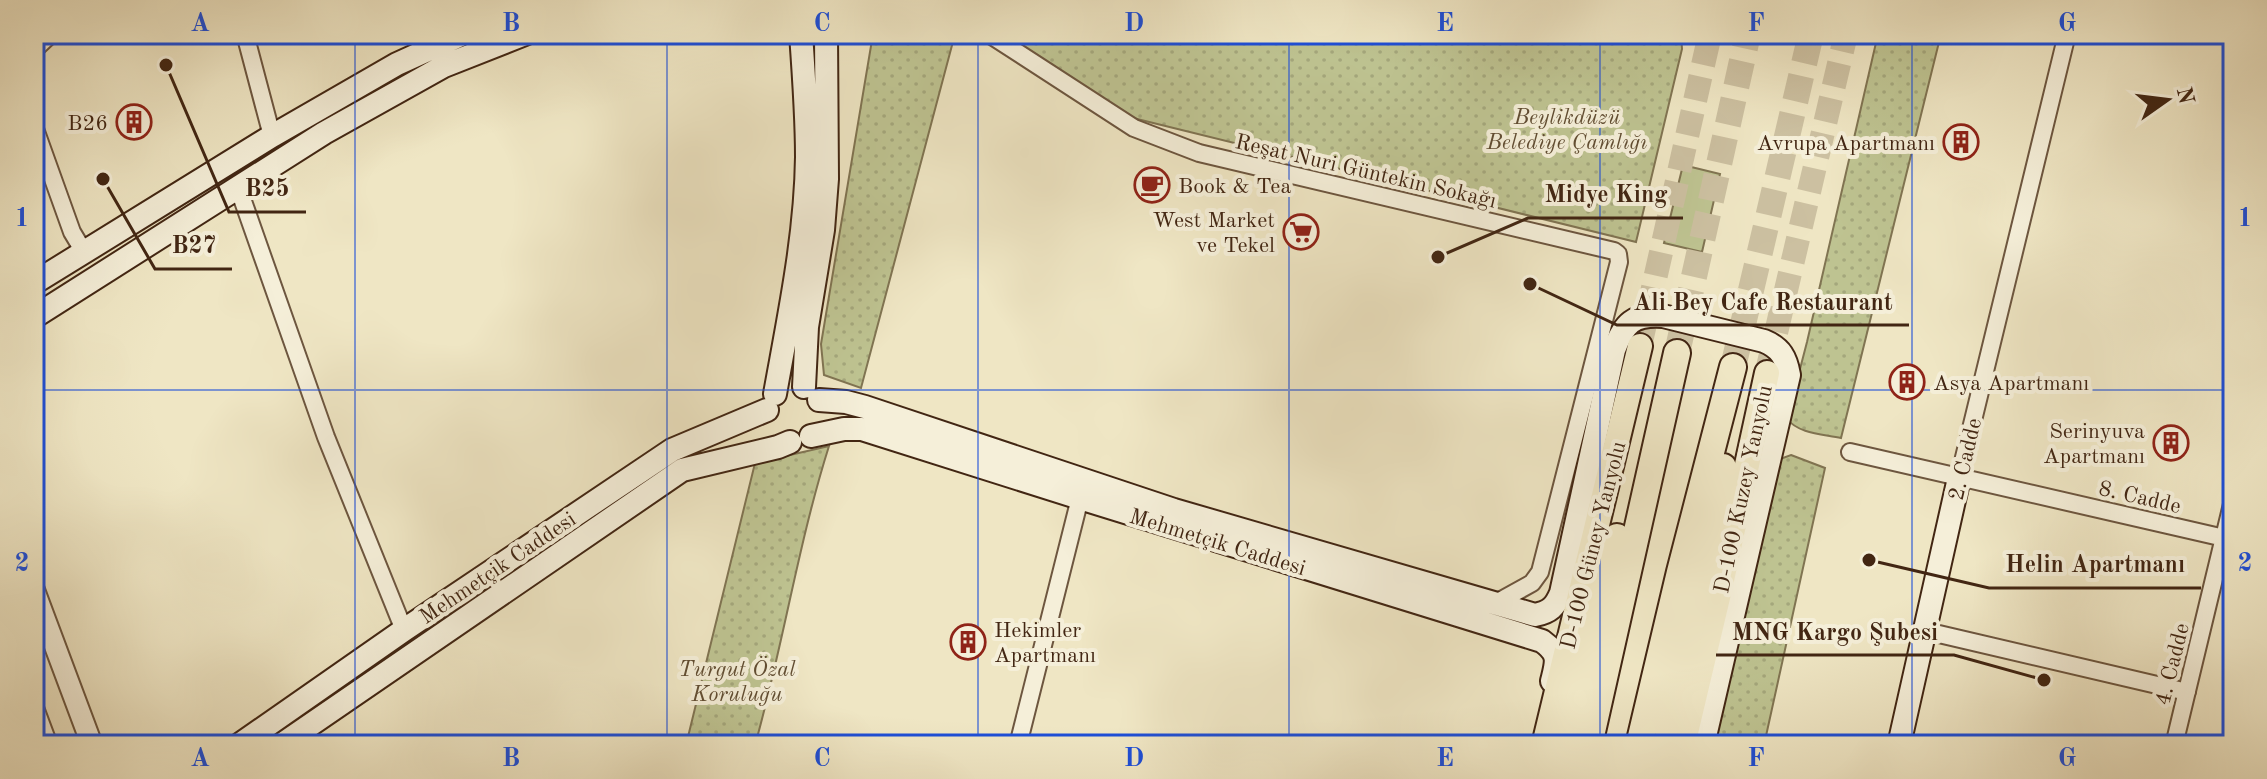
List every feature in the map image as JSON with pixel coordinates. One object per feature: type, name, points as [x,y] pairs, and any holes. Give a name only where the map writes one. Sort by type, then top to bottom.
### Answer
[{"type":"highway","points":[[1589,745],[1677,353]]},
{"type":"highway","points":[[1639,745],[1676,586],[1733,367]]},
{"type":"highway","points":[[1666,745],[1720,485],[1724,456],[1722,412]]},
{"type":"highway","points":[[1565,745],[1618,534],[1629,511],[1646,489]]},
{"type":"main road","points":[[34,317],[324,133],[429,74],[525,34]]},
{"type":"main road","points":[[801,34],[807,157],[803,220],[768,420],[779,435],[801,439],[817,430],[823,416],[812,393],[807,327],[821,244],[827,179],[826,34]]},
{"type":"main road","points":[[34,283],[272,136],[451,36]]},
{"type":"main road","name":"Mehmetçik Caddesi","points":[[812,393],[865,407],[1082,490],[1174,510],[1535,615],[1548,612],[1556,605],[1561,593],[1614,350],[1627,324],[1650,315],[1663,316],[1747,336],[1775,346],[1782,352],[1789,375],[1703,745]]},
{"type":"main road","name":"D-100 Güney Yanyolu","points":[[1544,745],[1640,346]]},
{"type":"main road","name":"D-100 Kuzey Yanyolu","points":[[1683,745],[1767,373]]},
{"type":"main road","points":[[771,402],[788,386],[812,393]]},
{"type":"main road","name":"Mehmetçik Caddesi","points":[[239,745],[672,450],[771,402]]},
{"type":"main road","name":"Mehmetçik Caddesi","points":[[281,745],[682,470],[844,429],[862,429],[1082,490],[1542,641],[1553,649],[1557,661],[1548,708],[1550,720]]},
{"type":"main road","name":"2. Cadde","points":[[1899,745],[1959,478]]},
{"type":"street","points":[[34,50],[51,34]]},
{"type":"street","points":[[245,34],[272,136]]},
{"type":"street","name":"Reşat Nuri Güntekin Sokağı","points":[[989,34],[1134,128],[1199,153],[1618,254],[1619,262],[1540,572],[1505,606]]},
{"type":"street","name":"2. Cadde","points":[[1959,478],[2067,34]]},
{"type":"street","points":[[34,126],[72,232],[84,252]]},
{"type":"street","points":[[238,187],[326,437],[404,630]]},
{"type":"street","name":"8. Cadde","points":[[1850,452],[2229,539]]},
{"type":"street","points":[[1018,745],[1082,490]]},
{"type":"street","name":"4. Cadde","points":[[2174,745],[2229,539],[2233,500]]},
{"type":"street","points":[[34,590],[92,745]]},
{"type":"street","points":[[1926,631],[2187,692]]},
{"type":"street","points":[[34,705],[49,745]]},
{"type":"green space","points":[[873,34],[955,34],[861,388],[824,375],[821,344]]},
{"type":"green space","name":"Beylikdüzü Belediye Çamlığı","points":[[1005,34],[1681,34],[1682,49],[1636,242],[1129,117]]},
{"type":"green space","points":[[1878,34],[1941,34],[1841,438],[1805,431],[1787,419]]},
{"type":"green space","points":[[1683,165],[1720,174],[1702,252],[1664,243]]},
{"type":"green space","name":"Turgut Özal Koruluğu","points":[[829,446],[808,520],[755,745],[686,745],[755,463]]},
{"type":"green space","points":[[1791,455],[1825,468],[1764,745],[1710,745],[1780,459]]},
{"type":"tunnel","points":[[1640,346],[1710,34]]},
{"type":"tunnel","points":[[1677,353],[1748,34]]},
{"type":"tunnel","points":[[1733,367],[1811,34]]},
{"type":"tunnel","points":[[1768,367],[1846,34]]},
{"type":"place","name":"B25","points":[[166,65]]},
{"type":"place","name":"B26","points":[[134,122]]},
{"type":"place","name":"Avrupa Apartmanı","points":[[1961,142]]},
{"type":"place","name":"B27","points":[[103,179]]},
{"type":"place","name":"Book & Tea","points":[[1152,185]]},
{"type":"place","name":"West Market ve Tekel","points":[[1301,232]]},
{"type":"place","name":"Midye King","points":[[1438,257]]},
{"type":"place","name":"Ali Bey Cafe Restaurant","points":[[1530,284]]},
{"type":"place","name":"Asya Apartmanı","points":[[1907,382]]},
{"type":"place","name":"Serinyuva Apartmanı","points":[[2171,443]]},
{"type":"place","name":"Helin Apartmanı","points":[[1869,560]]},
{"type":"place","name":"Hekimler Apartmanı","points":[[968,642]]},
{"type":"place","name":"MNG Kargo Şubesi","points":[[2044,680]]}]
